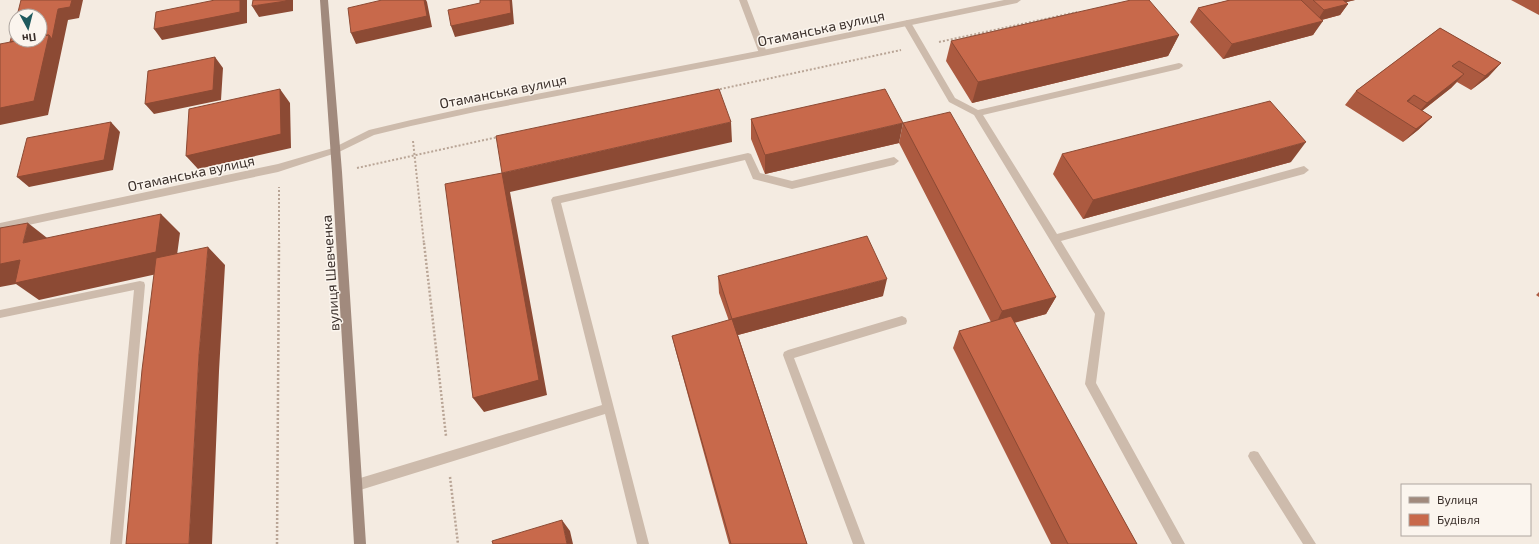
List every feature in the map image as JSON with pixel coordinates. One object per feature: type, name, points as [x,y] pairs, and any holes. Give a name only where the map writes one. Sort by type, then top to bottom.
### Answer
[{"type":"street","name":"вулиця Шевченка","points":[[324,0],[336,150],[360,544]]},
{"type":"street","points":[[743,0],[763,53]]},
{"type":"street","name":"Отаманська вулиця","points":[[0,226],[278,168],[336,150],[372,132],[411,123],[475,109],[763,53],[1017,0]]},
{"type":"street","points":[[907,23],[952,100],[977,113],[1100,313],[1090,384],[1179,544]]},
{"type":"street","points":[[977,113],[1179,66]]},
{"type":"street","points":[[643,544],[556,200],[748,156],[756,176],[792,185],[894,162]]},
{"type":"street","points":[[1054,239],[1304,170]]},
{"type":"street","points":[[0,314],[140,285],[116,544]]},
{"type":"street","points":[[860,544],[788,355],[902,321]]},
{"type":"street","points":[[357,486],[608,408]]},
{"type":"street","points":[[1254,456],[1310,544]]},
{"type":"path","points":[[939,42],[1079,12]]},
{"type":"path","points":[[712,91],[907,49]]},
{"type":"path","points":[[411,123],[446,441]]},
{"type":"path","points":[[337,172],[501,136]]},
{"type":"path","points":[[277,544],[278,168]]},
{"type":"path","points":[[278,186],[286,184]]},
{"type":"path","points":[[450,472],[458,544]]},
{"type":"building","points":[[21,0],[72,0],[70,7],[58,9],[52,39],[48,35],[48,8],[19,8]]},
{"type":"building","points":[[215,0],[240,0],[240,12],[154,29],[156,12]]},
{"type":"building","points":[[253,0],[286,0],[286,1],[252,6]]},
{"type":"building","points":[[382,0],[424,0],[427,16],[351,33],[348,8]]},
{"type":"building","points":[[480,0],[510,0],[511,13],[451,26],[448,10],[480,3]]},
{"type":"building","points":[[1131,0],[1149,0],[1179,35],[978,82],[951,41]]},
{"type":"building","points":[[1230,0],[1301,0],[1323,21],[1232,44],[1198,8]]},
{"type":"building","points":[[1313,0],[1343,0],[1348,4],[1324,10]]},
{"type":"building","points":[[1440,28],[1501,63],[1485,76],[1459,61],[1452,66],[1464,74],[1427,103],[1414,95],[1407,101],[1432,117],[1416,129],[1356,91]]},
{"type":"building","points":[[8,42],[8,48],[46,48],[34,101],[0,108],[0,44]]},
{"type":"building","points":[[215,57],[213,90],[145,104],[148,71]]},
{"type":"building","points":[[280,89],[281,134],[186,156],[189,109]]},
{"type":"building","points":[[719,89],[731,122],[502,173],[496,136]]},
{"type":"building","points":[[885,89],[903,123],[765,155],[751,119]]},
{"type":"building","points":[[1270,101],[1306,142],[1093,200],[1062,154]]},
{"type":"building","points":[[950,112],[1056,297],[1002,311],[903,123]]},
{"type":"building","points":[[111,122],[104,160],[17,177],[27,138]]},
{"type":"building","points":[[502,173],[539,380],[473,398],[445,184]]},
{"type":"building","points":[[161,214],[156,252],[15,283],[20,260],[0,264],[0,228],[28,223],[23,243]]},
{"type":"building","points":[[867,236],[887,279],[732,319],[718,276]]},
{"type":"building","points":[[208,247],[199,355],[189,544],[126,544],[142,370],[156,258]]},
{"type":"building","points":[[1011,316],[1137,544],[1068,544],[959,331]]},
{"type":"building","points":[[732,319],[807,544],[731,544],[672,336]]},
{"type":"building","points":[[562,520],[567,544],[493,544],[492,541]]}]
